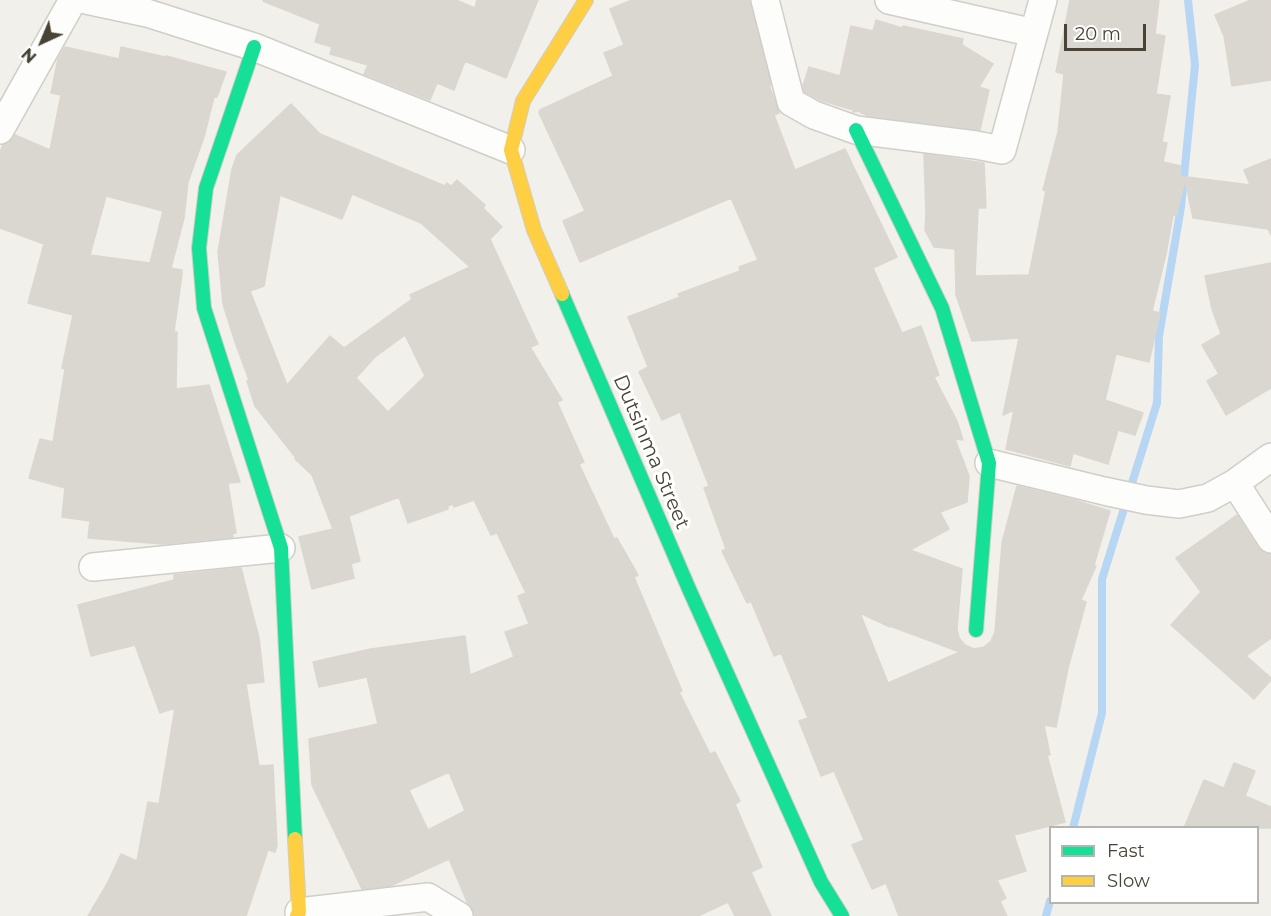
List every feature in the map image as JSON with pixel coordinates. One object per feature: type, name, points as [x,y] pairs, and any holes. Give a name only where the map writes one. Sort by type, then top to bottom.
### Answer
[{"type":"street","points":[[0,130],[73,0]]},
{"type":"street","points":[[86,0],[149,7],[511,150]]},
{"type":"street","name":"Dutsinma Street","points":[[586,0],[523,101],[511,150],[534,230],[571,317],[689,589],[821,882],[842,916]]},
{"type":"street","points":[[765,0],[791,102],[814,115],[856,130],[1002,150],[1043,0]]},
{"type":"street","points":[[889,0],[1034,33]]},
{"type":"street","points":[[254,47],[206,188],[199,248],[204,308],[281,548],[298,914],[428,897],[459,916]]},
{"type":"street","points":[[856,130],[942,309],[989,463],[976,630]]},
{"type":"street","points":[[989,463],[1104,491],[1179,504],[1208,498],[1235,483],[1271,457]]},
{"type":"street","points":[[1235,483],[1271,539]]},
{"type":"street","points":[[93,567],[281,548]]},
{"type":"building","points":[[264,0],[456,0],[475,8],[477,0],[538,0],[506,78],[465,61],[454,90],[437,83],[430,100],[364,74],[368,65],[330,54],[332,47],[315,42],[320,24]]},
{"type":"building","points":[[632,0],[750,0],[771,85],[769,85],[779,113],[774,115],[795,170],[845,149],[897,257],[873,268],[902,333],[921,326],[939,375],[934,377],[957,421],[963,440],[955,439],[969,476],[967,502],[940,512],[949,529],[910,550],[962,569],[957,629],[959,638],[965,645],[974,649],[984,647],[991,641],[995,632],[1002,543],[1017,486],[1110,511],[1094,565],[1096,566],[1081,600],[1086,602],[1068,668],[1056,727],[1044,725],[1050,755],[1047,755],[1065,822],[1014,835],[1026,871],[997,880],[1006,898],[1000,901],[1007,916],[899,916],[886,883],[872,889],[852,845],[864,840],[834,771],[821,776],[799,721],[808,718],[781,653],[774,656],[751,601],[747,603],[722,551],[726,549],[704,488],[709,486],[680,412],[662,420],[639,372],[648,367],[628,317],[680,297],[678,294],[740,271],[739,267],[758,260],[731,198],[580,262],[563,221],[585,211],[539,113],[540,110],[613,76],[604,53],[624,45],[610,9]],"holes":[[[860,613],[960,652],[888,683]]]},
{"type":"building","points":[[1070,0],[1159,0],[1155,34],[1165,36],[1156,94],[1170,96],[1162,142],[1167,143],[1163,162],[1181,166],[1179,176],[1250,185],[1244,170],[1271,159],[1271,235],[1268,229],[1193,218],[1185,180],[1176,216],[1173,215],[1152,311],[1160,313],[1149,362],[1116,354],[1105,400],[1143,413],[1135,435],[1118,430],[1108,464],[1073,453],[1070,466],[1006,449],[1014,410],[1003,415],[1019,338],[972,341],[956,295],[955,249],[934,247],[925,230],[924,154],[984,163],[986,208],[978,208],[975,276],[1029,275],[1046,191],[1043,190],[1058,132],[1064,74],[1056,72]]},
{"type":"building","points":[[1251,0],[1271,0],[1271,80],[1232,86],[1224,36],[1215,15]]},
{"type":"building","points":[[876,20],[902,28],[903,26],[963,39],[962,45],[993,64],[979,87],[989,90],[980,130],[868,116],[820,100],[805,92],[803,86],[809,67],[840,76],[851,26],[873,31]]},
{"type":"building","points":[[65,47],[119,59],[121,47],[226,72],[217,97],[214,97],[204,137],[188,182],[184,218],[171,268],[182,270],[174,332],[177,332],[176,389],[209,385],[240,482],[228,483],[236,533],[232,534],[233,537],[163,544],[88,538],[90,521],[62,517],[65,488],[29,478],[40,439],[53,442],[65,369],[62,368],[73,315],[28,303],[44,244],[0,228],[0,152],[3,145],[9,143],[15,135],[50,150],[61,95],[51,93],[58,59]],"holes":[[[106,196],[163,211],[150,263],[90,255]]]},
{"type":"building","points":[[291,104],[320,134],[445,186],[447,183],[451,186],[457,180],[485,205],[483,208],[502,227],[490,239],[538,344],[530,347],[562,400],[557,402],[584,462],[579,464],[614,539],[617,538],[638,575],[634,577],[682,691],[679,692],[710,754],[715,752],[740,801],[735,804],[762,867],[751,872],[771,916],[735,916],[728,902],[698,916],[475,916],[449,859],[390,886],[362,889],[312,785],[309,739],[378,724],[367,677],[319,687],[313,662],[371,649],[465,636],[470,675],[514,657],[505,632],[529,624],[518,596],[526,593],[497,533],[491,535],[474,500],[454,507],[453,504],[448,506],[448,509],[408,523],[399,497],[349,516],[360,561],[351,564],[354,578],[312,589],[299,537],[333,529],[312,475],[295,459],[255,406],[247,381],[249,380],[223,304],[218,252],[232,169],[237,155]],"holes":[[[352,194],[421,223],[470,267],[410,295],[412,299],[344,348],[330,336],[287,385],[250,291],[264,286],[280,195],[342,219]],[[405,335],[425,376],[388,412],[356,378],[375,357]],[[449,772],[465,811],[428,830],[409,790]]]},
{"type":"building","points":[[1271,263],[1271,388],[1226,415],[1207,381],[1219,374],[1202,345],[1221,334],[1212,309],[1205,276]]},
{"type":"building","points":[[1237,515],[1258,548],[1271,555],[1271,638],[1246,656],[1271,680],[1254,699],[1171,625],[1201,592],[1176,558]]},
{"type":"building","points":[[241,568],[259,638],[264,682],[246,684],[259,766],[273,765],[277,845],[275,852],[268,850],[246,916],[88,916],[121,854],[137,861],[148,802],[159,804],[175,708],[160,713],[135,645],[91,656],[78,605],[174,580],[174,575]]},
{"type":"building","points":[[1234,763],[1255,771],[1245,796],[1271,807],[1271,828],[1185,826],[1204,780],[1224,788]]},
{"type":"waterway","points":[[1074,826],[1102,713],[1102,579],[1157,403],[1159,336],[1181,207],[1195,65],[1188,0]]},
{"type":"waterway","points":[[1046,916],[1049,904]]},
{"type":"traffic: fast","points":[[254,47],[206,188],[199,248],[204,308],[281,548],[295,839]]},
{"type":"traffic: fast","points":[[856,130],[942,308],[989,463],[976,630]]},
{"type":"traffic: fast","points":[[562,294],[689,589],[821,882],[842,916]]},
{"type":"traffic: slow","points":[[562,294],[534,230],[511,150],[523,101],[586,0]]},
{"type":"traffic: slow","points":[[295,839],[299,912],[297,916]]}]
